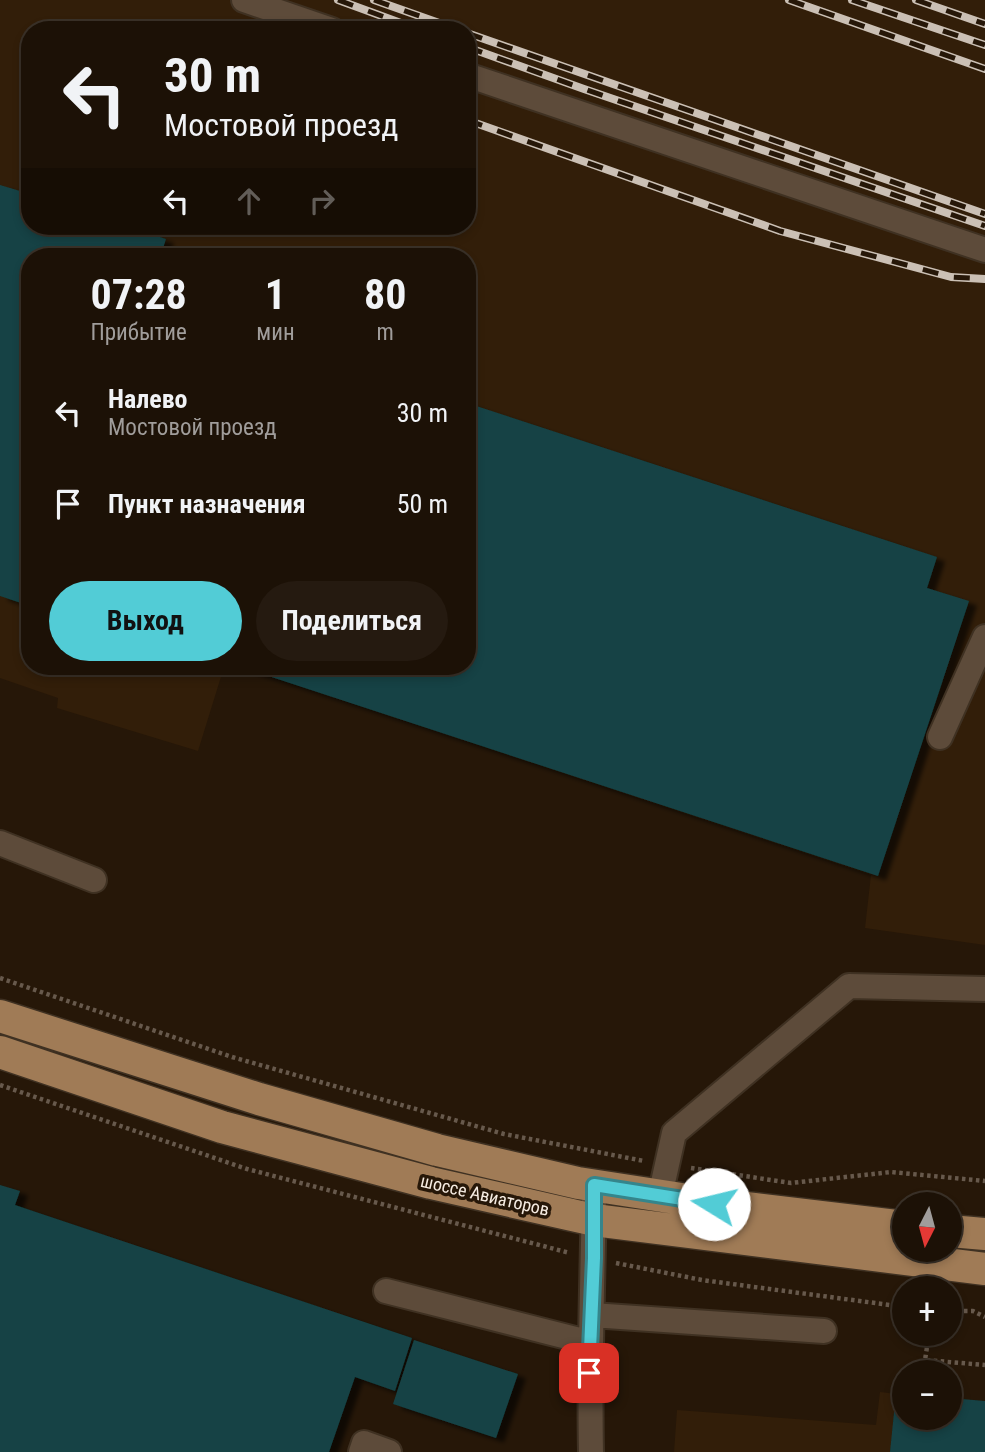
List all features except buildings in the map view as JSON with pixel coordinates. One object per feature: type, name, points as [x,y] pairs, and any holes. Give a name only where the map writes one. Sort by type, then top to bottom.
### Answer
[{"type":"main road","name":"шоссе Авиаторов","points":[[0,1016],[260,1100],[438,1150],[594,1185],[660,1196],[892,1225]]},
{"type":"main road","name":"шоссе Авиаторов","points":[[0,1052],[222,1127],[431,1183],[594,1220],[985,1269]]},
{"type":"main road","points":[[962,1232],[985,1234]]},
{"type":"street","points":[[244,0],[306,21]]},
{"type":"street","points":[[476,78],[985,250]]},
{"type":"street","points":[[940,737],[985,637]]},
{"type":"street","points":[[0,843],[94,880]]},
{"type":"street","points":[[660,1196],[674,1133],[849,986],[985,989]]},
{"type":"street","points":[[591,1452],[590,1343],[594,1185]]},
{"type":"street","points":[[386,1291],[590,1343]]},
{"type":"street","points":[[592,1315],[824,1331]]},
{"type":"street","points":[[361,1452],[364,1443],[389,1452]]},
{"type":"path","points":[[0,978],[232,1057],[504,1134],[667,1164],[791,1183],[891,1172],[985,1181]]},
{"type":"path","points":[[962,1311],[973,1311],[985,1317]]},
{"type":"path","points":[[927,1346],[925,1360],[985,1365]]},
{"type":"shaded area","points":[[0,0],[985,0],[985,945],[865,928],[871,875],[265,675],[476,675],[476,248],[21,248],[21,675],[222,675],[198,751],[57,708],[58,698],[0,678]]},
{"type":"shaded area","points":[[880,1392],[892,1393],[892,1430],[962,1430],[985,1452],[674,1452],[677,1410],[876,1425]]},
{"type":"railway","points":[[338,0],[395,21]]},
{"type":"railway","points":[[374,0],[434,21]]},
{"type":"railway","points":[[789,0],[985,69]]},
{"type":"railway","points":[[852,0],[985,45]]},
{"type":"railway","points":[[916,0],[985,24]]},
{"type":"railway","points":[[476,36],[985,214]]},
{"type":"railway","points":[[476,50],[985,226]]},
{"type":"railway","points":[[476,123],[780,231],[951,277],[985,279]]},
{"type":"route","points":[[589,1373],[594,1185],[714,1204]]}]
